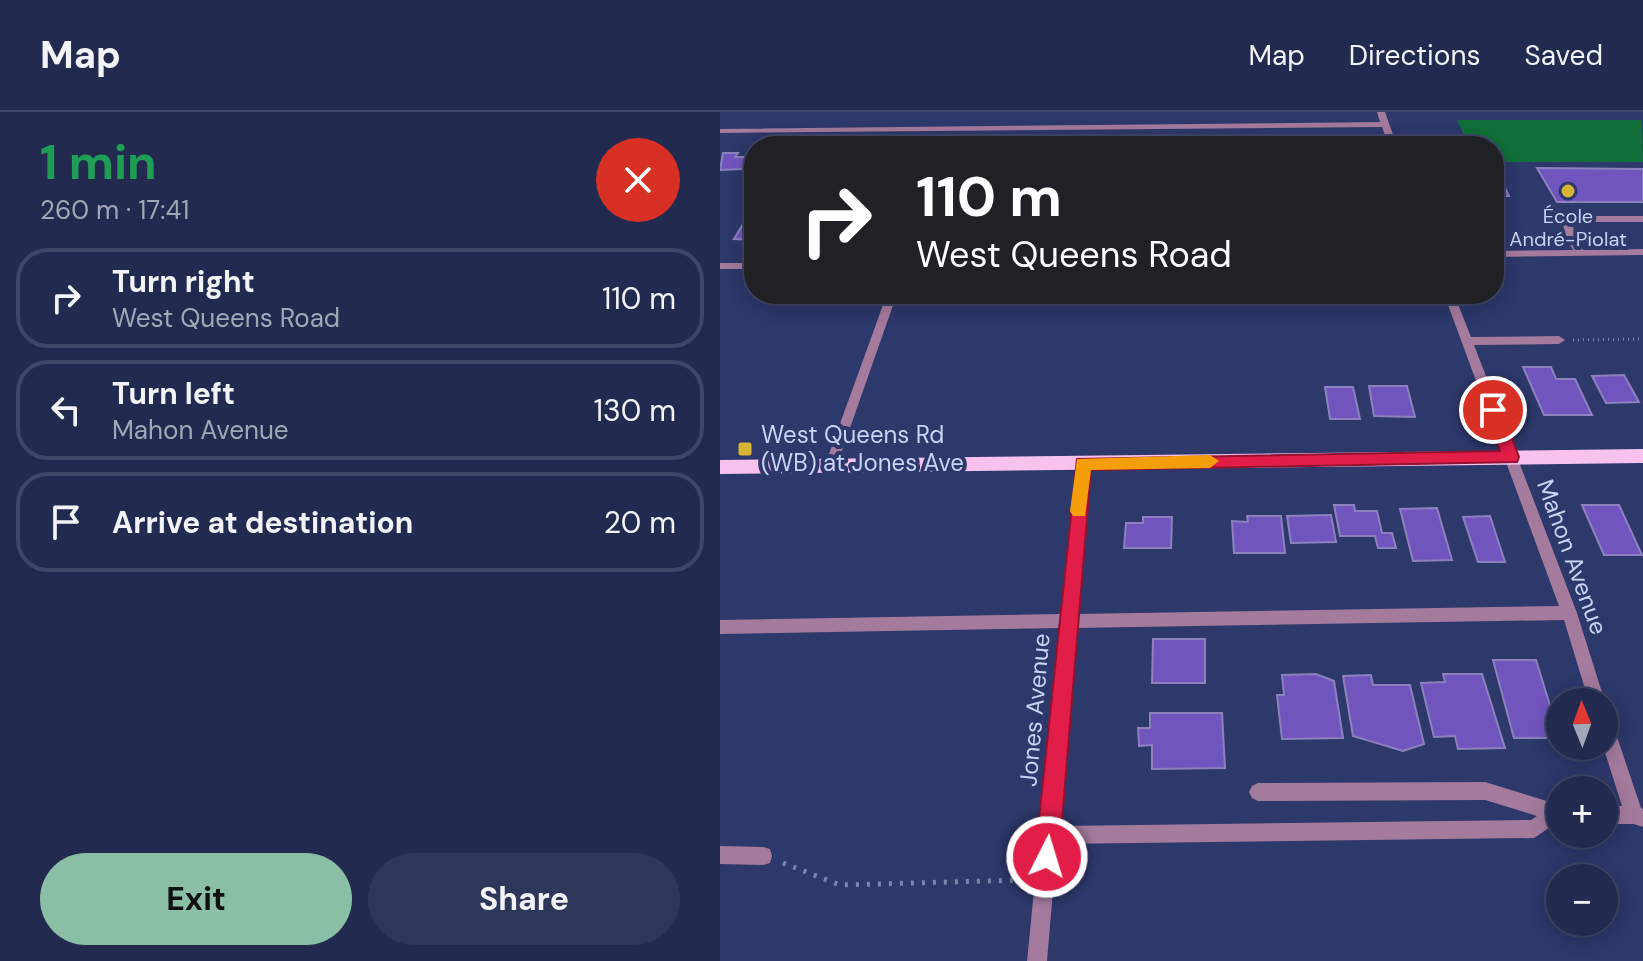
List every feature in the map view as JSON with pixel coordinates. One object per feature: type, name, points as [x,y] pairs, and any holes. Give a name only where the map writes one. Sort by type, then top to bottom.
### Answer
[{"type":"main road","points":[[720,467],[1643,456]]},
{"type":"street","points":[[1381,112],[1389,136]]},
{"type":"street","points":[[720,131],[947,133],[1385,124]]},
{"type":"street","points":[[1580,253],[1570,236],[1567,219],[1643,219]]},
{"type":"street","points":[[1504,254],[1643,252]]},
{"type":"street","points":[[720,266],[744,266]]},
{"type":"street","points":[[831,465],[888,304]]},
{"type":"street","name":"Mahon Avenue","points":[[1453,304],[1569,613],[1593,688]]},
{"type":"street","points":[[1467,341],[1559,340]]},
{"type":"street","name":"Jones Avenue","points":[[1037,961],[1083,463]]},
{"type":"street","points":[[720,627],[1569,613]]},
{"type":"street","points":[[1618,760],[1639,817],[1618,816]]},
{"type":"street","points":[[1258,792],[1485,791],[1546,809]]},
{"type":"street","points":[[1049,835],[1534,829],[1546,821]]},
{"type":"street","points":[[720,855],[763,856]]},
{"type":"path","points":[[1559,340],[1643,339]]},
{"type":"path","points":[[763,856],[840,885],[1045,879]]},
{"type":"green space","points":[[1457,120],[1642,120],[1643,162],[1504,162],[1504,136],[1464,136]]},
{"type":"building","points":[[723,153],[738,153],[735,157],[744,157],[742,169],[720,170]]},
{"type":"building","points":[[1537,168],[1643,169],[1643,202],[1557,202]]},
{"type":"building","points":[[743,224],[744,224],[744,240],[734,239]]},
{"type":"building","points":[[1523,367],[1551,367],[1556,379],[1575,379],[1592,415],[1544,415]]},
{"type":"building","points":[[1624,375],[1639,402],[1606,403],[1592,376]]},
{"type":"building","points":[[1369,386],[1407,386],[1415,417],[1374,416]]},
{"type":"building","points":[[1325,387],[1353,387],[1360,419],[1330,419]]},
{"type":"building","points":[[1334,505],[1354,505],[1355,511],[1377,511],[1382,533],[1392,533],[1396,548],[1378,548],[1375,536],[1340,536]]},
{"type":"building","points":[[1582,505],[1619,505],[1642,555],[1604,555]]},
{"type":"building","points":[[1437,508],[1452,560],[1413,561],[1400,509]]},
{"type":"building","points":[[1331,515],[1336,542],[1291,543],[1287,516]]},
{"type":"building","points":[[1247,516],[1281,516],[1285,553],[1234,553],[1232,521],[1248,522]]},
{"type":"building","points":[[1490,516],[1505,562],[1478,562],[1463,517]]},
{"type":"building","points":[[1143,517],[1172,517],[1171,548],[1124,548],[1126,523],[1143,523]]},
{"type":"building","points":[[1153,639],[1205,639],[1205,683],[1152,683]]},
{"type":"building","points":[[1493,660],[1536,660],[1546,692],[1546,738],[1514,738]]},
{"type":"building","points":[[1316,674],[1334,681],[1343,738],[1282,739],[1277,695],[1284,695],[1282,675]]},
{"type":"building","points":[[1443,674],[1482,674],[1505,748],[1458,749],[1455,736],[1434,737],[1421,683],[1445,682]]},
{"type":"building","points":[[1371,675],[1373,685],[1410,685],[1424,744],[1403,751],[1353,736],[1343,676]]},
{"type":"building","points":[[1150,713],[1222,713],[1225,768],[1152,769],[1152,745],[1139,746],[1138,728],[1150,728]]},
{"type":"slow traffic","points":[[1079,511],[1083,463],[1210,461]]},
{"type":"place","name":"École André-Piolat","points":[[1568,191]]},
{"type":"place","name":"West Queens Rd (WB) at Jones Ave","points":[[745,449]]},
{"type":"route","points":[[1047,857],[1083,463],[1511,457],[1493,410]]}]
